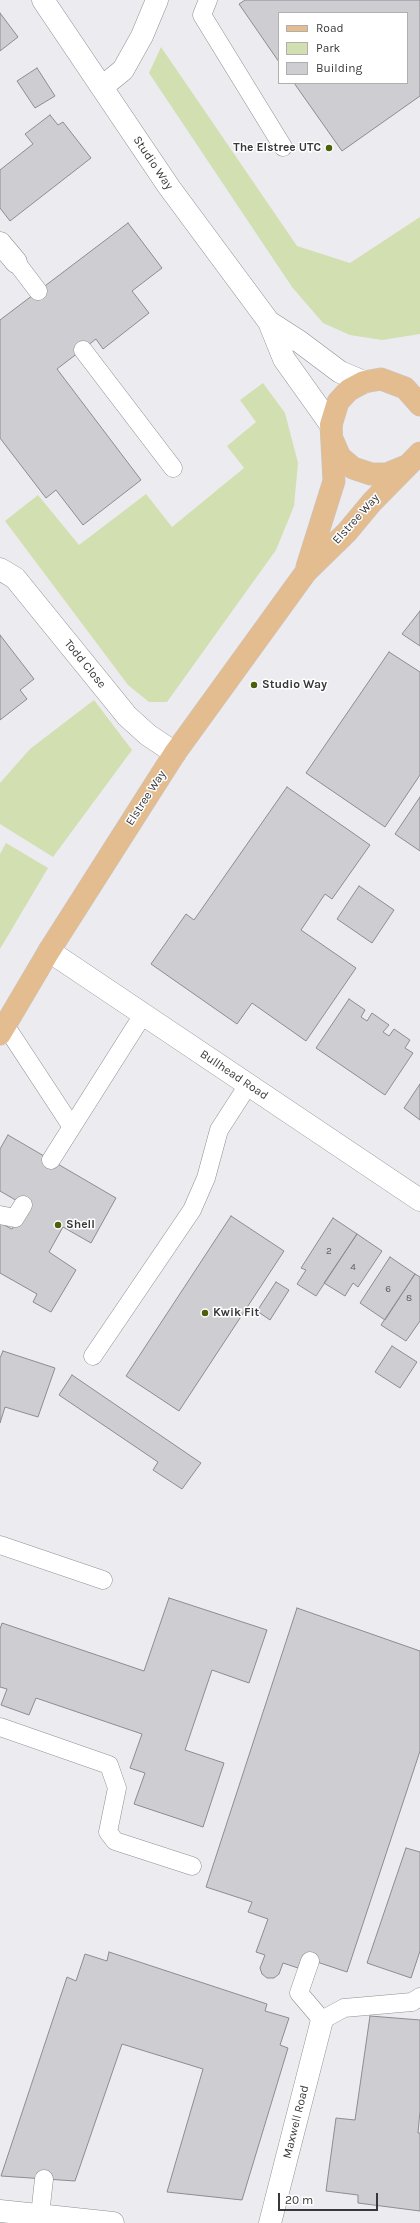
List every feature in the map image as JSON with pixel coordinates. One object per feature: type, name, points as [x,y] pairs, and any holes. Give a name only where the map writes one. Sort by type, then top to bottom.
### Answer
[{"type":"main road","name":"Elstree Way","points":[[306,572],[334,481],[332,433],[338,402],[350,390],[364,382],[381,379],[412,384],[420,406]]},
{"type":"main road","name":"Elstree Way","points":[[332,433],[340,456],[353,468],[371,474],[387,474],[416,455]]},
{"type":"main road","name":"Elstree Way","points":[[3,1029],[49,951],[175,754],[306,572],[347,532],[416,455]]},
{"type":"street","name":"Studio Way","points":[[43,0],[169,187],[269,322],[284,359],[332,433]]},
{"type":"street","points":[[102,87],[123,70],[142,36],[157,0]]},
{"type":"street","points":[[0,243],[16,262]]},
{"type":"street","name":"Studio Way","points":[[269,322],[300,342],[340,372],[364,382]]},
{"type":"street","name":"Todd Close","points":[[0,569],[15,578],[126,716],[148,735],[175,754]]},
{"type":"street","name":"Bullhead Road","points":[[49,951],[144,1013],[248,1085],[420,1200]]},
{"type":"street","name":"Maxwell Road","points":[[270,2223],[322,2020]]},
{"type":"street","points":[[0,2211],[40,2215],[76,2221],[113,2223]]},
{"type":"lane","points":[[208,0],[202,14],[283,148]]},
{"type":"lane","points":[[16,262],[38,291]]},
{"type":"lane","points":[[83,350],[173,468]]},
{"type":"lane","points":[[51,1160],[144,1013]]},
{"type":"lane","points":[[3,1029],[72,1127]]},
{"type":"lane","points":[[93,1356],[192,1210],[206,1178],[219,1130],[248,1085]]},
{"type":"lane","points":[[0,1215],[15,1218],[23,1205]]},
{"type":"lane","points":[[0,1545],[103,1580]]},
{"type":"lane","points":[[0,1727],[110,1764],[117,1788],[108,1832],[115,1841],[192,1866]]},
{"type":"lane","points":[[310,1961],[299,1993],[322,2020],[344,2008],[412,2002],[420,1998]]},
{"type":"lane","points":[[40,2215],[44,2179]]},
{"type":"green space","points":[[161,47],[297,246],[350,263],[420,217],[420,334],[382,340],[350,335],[323,323],[292,287],[149,73]]},
{"type":"green space","points":[[263,383],[285,413],[298,463],[294,506],[276,550],[167,702],[149,702],[128,685],[5,521],[38,495],[79,545],[146,494],[172,527],[244,468],[227,446],[256,422],[240,400]]},
{"type":"green space","points":[[94,700],[132,750],[53,857],[0,824],[0,783],[30,749]]},
{"type":"green space","points":[[6,843],[48,868],[0,949],[0,854]]},
{"type":"building","points":[[245,0],[420,0],[420,96],[342,151],[295,84],[408,84],[408,12],[278,12],[278,61],[239,4]]},
{"type":"building","points":[[0,13],[18,37],[0,51]]},
{"type":"building","points":[[37,68],[55,96],[35,108],[17,81]]},
{"type":"building","points":[[50,115],[58,125],[63,122],[91,158],[10,221],[0,208],[0,170],[33,144],[25,134]]},
{"type":"building","points":[[128,223],[162,268],[132,291],[149,313],[103,349],[96,339],[57,369],[141,480],[83,525],[56,490],[46,498],[0,438],[0,320]]},
{"type":"building","points":[[420,611],[420,646],[402,634]]},
{"type":"building","points":[[0,635],[34,679],[20,690],[27,699],[0,720]]},
{"type":"building","points":[[389,652],[420,672],[420,775],[385,827],[306,773]]},
{"type":"building","points":[[287,787],[370,845],[332,899],[325,894],[301,930],[356,968],[306,1041],[252,1003],[237,1024],[151,964],[186,914],[194,920]]},
{"type":"building","points":[[420,797],[420,851],[395,834]]},
{"type":"building","points":[[359,886],[394,910],[372,943],[337,919]]},
{"type":"building","points":[[349,999],[365,1010],[361,1017],[367,1021],[372,1013],[389,1025],[383,1032],[389,1036],[394,1029],[410,1040],[405,1048],[413,1053],[385,1095],[316,1048]]},
{"type":"building","points":[[420,1084],[420,1120],[404,1108]]},
{"type":"building","name":"Shell","points":[[8,1135],[116,1198],[91,1243],[63,1227],[49,1252],[76,1270],[51,1312],[33,1302],[37,1294],[0,1273],[0,1223],[12,1229],[26,1206],[0,1191],[0,1149]]},
{"type":"building","name":"Kwik Fit","points":[[231,1216],[284,1251],[179,1411],[126,1376]]},
{"type":"building","points":[[333,1218],[357,1234],[316,1296],[297,1284],[306,1270],[301,1268]]},
{"type":"building","points":[[357,1234],[382,1251],[358,1287],[353,1283],[345,1296],[324,1283]]},
{"type":"building","points":[[390,1257],[415,1274],[385,1320],[360,1303]]},
{"type":"building","points":[[415,1274],[420,1277],[420,1321],[406,1341],[381,1325]]},
{"type":"building","points":[[276,1282],[289,1290],[270,1320],[257,1311]]},
{"type":"building","points":[[392,1346],[417,1362],[400,1388],[375,1372]]},
{"type":"building","points":[[3,1351],[55,1368],[38,1417],[5,1407],[0,1423],[0,1358]]},
{"type":"building","points":[[72,1375],[201,1463],[182,1489],[153,1470],[158,1462],[59,1395]]},
{"type":"building","points":[[169,1598],[267,1630],[249,1683],[212,1670],[185,1750],[224,1763],[203,1827],[134,1804],[145,1773],[130,1768],[142,1734],[36,1698],[29,1715],[1,1705],[7,1689],[0,1687],[0,1629],[2,1623],[144,1671]]},
{"type":"building","points":[[297,1608],[420,1651],[420,1751],[347,1972],[302,1957],[298,1968],[283,1963],[279,1974],[274,1978],[267,1978],[262,1974],[260,1968],[265,1955],[256,1952],[268,1919],[248,1912],[252,1902],[206,1887]]},
{"type":"building","points":[[406,1848],[420,1852],[420,1951],[411,1978],[367,1963]]},
{"type":"building","points":[[109,1952],[267,2004],[265,2011],[289,2018],[280,2045],[288,2048],[242,2200],[167,2192],[203,2069],[122,2044],[75,2181],[1,2176],[67,1977],[76,1981],[85,1954],[107,1961]]},
{"type":"building","points":[[370,2016],[420,2020],[420,2111],[418,2133],[420,2133],[420,2211],[358,2203],[358,2195],[326,2191],[336,2118],[355,2120]]},
{"type":"place","name":"The Elstree UTC","points":[[329,148]]},
{"type":"place","name":"Studio Way","points":[[254,685]]},
{"type":"place","name":"Shell","points":[[58,1225]]},
{"type":"place","name":"Kwik Fit","points":[[205,1313]]}]
